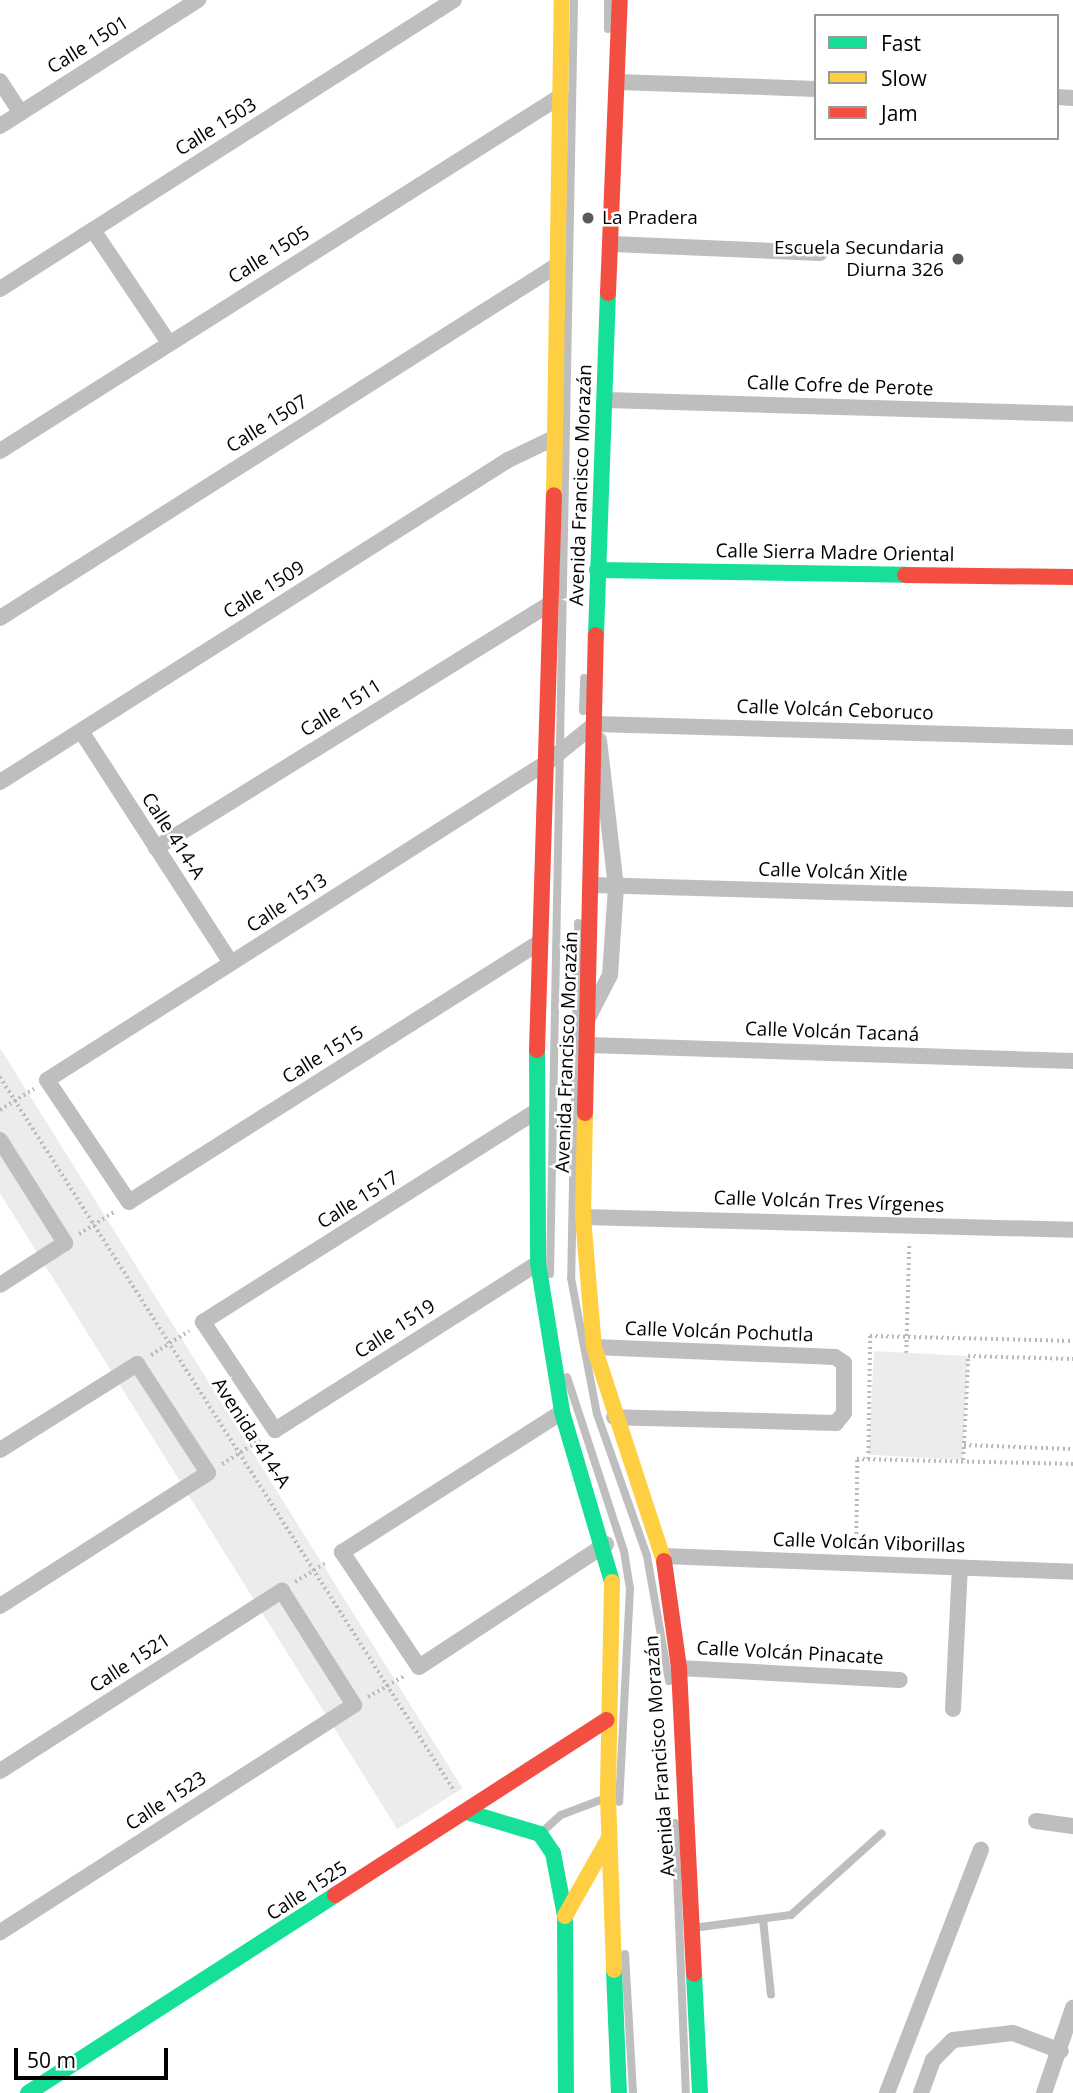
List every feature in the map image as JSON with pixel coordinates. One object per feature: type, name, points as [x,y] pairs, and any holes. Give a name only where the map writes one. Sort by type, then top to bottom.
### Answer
[{"type":"street","name":"Calle 1501","points":[[0,126],[198,0]]},
{"type":"street","name":"Calle 1503","points":[[0,289],[454,0]]},
{"type":"street","name":"Avenida Francisco Morazán","points":[[562,0],[549,604],[555,755],[540,942],[535,1112],[538,1263],[562,1412],[606,1544],[613,1599],[607,1720],[619,2093]]},
{"type":"street","name":"Avenida Francisco Morazán","points":[[620,0],[613,244],[590,729],[593,885],[583,1217],[594,1347],[614,1417],[663,1556],[679,1668],[700,2093]]},
{"type":"street","points":[[0,81],[21,113]]},
{"type":"street","points":[[618,82],[814,89]]},
{"type":"street","name":"Calle 1505","points":[[0,450],[561,96]]},
{"type":"street","points":[[93,230],[169,343]]},
{"type":"street","points":[[613,244],[820,253]]},
{"type":"street","name":"Calle 1507","points":[[0,618],[556,266]]},
{"type":"street","name":"Calle Cofre de Perote","points":[[606,400],[1073,414]]},
{"type":"street","name":"Calle 1509","points":[[0,782],[508,460],[554,438]]},
{"type":"street","name":"Calle Sierra Madre Oriental","points":[[597,570],[1073,577]]},
{"type":"street","name":"Calle 1511","points":[[156,848],[549,604]]},
{"type":"street","points":[[589,1016],[610,975],[616,887],[605,762],[590,729]]},
{"type":"street","name":"Calle 1513","points":[[47,1080],[555,755],[590,729]]},
{"type":"street","name":"Calle Volcán Ceboruco","points":[[590,729],[1073,737]]},
{"type":"street","name":"Calle 414-A","points":[[81,731],[231,963]]},
{"type":"street","name":"Calle Volcán Xitle","points":[[593,885],[1073,899]]},
{"type":"street","name":"Calle 1515","points":[[129,1202],[540,942]]},
{"type":"street","name":"Calle Volcán Tacaná","points":[[589,1045],[1073,1061]]},
{"type":"street","points":[[47,1080],[129,1202]]},
{"type":"street","name":"Calle 1517","points":[[203,1322],[535,1112]]},
{"type":"street","points":[[0,1140],[65,1243],[0,1284]]},
{"type":"street","name":"Calle Volcán Tres Vírgenes","points":[[583,1217],[1073,1230]]},
{"type":"street","name":"Calle 1519","points":[[275,1430],[538,1263]]},
{"type":"street","name":"Avenida 414-A","points":[[203,1322],[275,1430]]},
{"type":"street","name":"Calle Volcán Pochutla","points":[[594,1347],[842,1360],[840,1420],[614,1417]]},
{"type":"street","points":[[0,1450],[137,1364],[208,1473],[0,1606]]},
{"type":"street","points":[[562,1412],[342,1552],[419,1667],[606,1544]]},
{"type":"street","name":"Calle Volcán Viborillas","points":[[663,1556],[1073,1572]]},
{"type":"street","points":[[953,1709],[960,1568]]},
{"type":"street","points":[[282,1591],[354,1705]]},
{"type":"street","name":"Calle 1521","points":[[0,1770],[282,1591]]},
{"type":"street","name":"Calle Volcán Pinacate","points":[[679,1668],[900,1680]]},
{"type":"street","name":"Calle 1523","points":[[0,1932],[354,1705]]},
{"type":"street","name":"Calle 1525","points":[[28,2093],[607,1720]]},
{"type":"street","points":[[467,1812],[540,1834],[553,1853],[565,1916],[566,2093]]},
{"type":"street","points":[[1036,1821],[1073,1825]]},
{"type":"street","points":[[565,1916],[609,1838]]},
{"type":"street","points":[[887,2093],[981,1849]]},
{"type":"street","points":[[1044,2093],[1061,2051],[1073,2008]]},
{"type":"street","points":[[921,2093],[933,2060],[953,2040],[1013,2034],[1061,2051]]},
{"type":"lane","points":[[574,0],[555,755],[550,1277],[558,1340],[624,1551],[630,1588],[618,1839],[633,2093]]},
{"type":"lane","points":[[608,0],[610,123],[572,1278],[597,1414],[647,1556],[668,1669],[686,2093]]},
{"type":"lane","points":[[540,1834],[561,1815],[608,1797]]},
{"type":"lane","points":[[692,1928],[791,1915],[807,1904],[882,1833]]},
{"type":"lane","points":[[764,1919],[771,1995]]},
{"type":"path","name":"Avenida 414-A","points":[[0,1077],[467,1812]]},
{"type":"path","points":[[0,1110],[47,1080]]},
{"type":"path","points":[[65,1243],[129,1202]]},
{"type":"path","points":[[906,1353],[909,1226]]},
{"type":"path","points":[[137,1364],[203,1322]]},
{"type":"path","points":[[868,1459],[870,1336],[1073,1340]]},
{"type":"path","points":[[963,1460],[968,1356],[1073,1359]]},
{"type":"path","points":[[208,1473],[275,1430]]},
{"type":"path","points":[[964,1445],[1073,1449]]},
{"type":"path","points":[[855,1564],[857,1458],[1073,1464]]},
{"type":"path","points":[[282,1591],[342,1552]]},
{"type":"path","points":[[354,1705],[419,1667]]},
{"type":"shaded area","points":[[0,1048],[463,1788],[397,1829],[0,1193]]},
{"type":"shaded area","points":[[874,1351],[968,1356],[962,1460],[869,1455]]},
{"type":"traffic: fast","points":[[596,635],[608,293]]},
{"type":"traffic: fast","points":[[597,570],[905,575]]},
{"type":"traffic: fast","points":[[537,1050],[538,1263],[562,1412],[612,1582]]},
{"type":"traffic: fast","points":[[467,1812],[540,1834],[553,1853],[565,1916],[566,2093]]},
{"type":"traffic: fast","points":[[28,2093],[335,1895]]},
{"type":"traffic: fast","points":[[614,1970],[619,2093]]},
{"type":"traffic: fast","points":[[694,1974],[700,2093]]},
{"type":"traffic: slow","points":[[554,495],[562,0]]},
{"type":"traffic: slow","points":[[585,1113],[583,1217],[594,1347],[664,1561]]},
{"type":"traffic: slow","points":[[612,1582],[608,1797],[614,1970]]},
{"type":"traffic: slow","points":[[565,1916],[609,1838]]},
{"type":"traffic: jam","points":[[608,293],[620,0]]},
{"type":"traffic: jam","points":[[537,1050],[554,495]]},
{"type":"traffic: jam","points":[[905,575],[1073,577]]},
{"type":"traffic: jam","points":[[585,1113],[596,635]]},
{"type":"traffic: jam","points":[[664,1561],[679,1668],[694,1974]]},
{"type":"traffic: jam","points":[[335,1895],[607,1720]]},
{"type":"place","name":"La Pradera","points":[[588,218]]},
{"type":"place","name":"Escuela Secundaria Diurna 326","points":[[958,259]]}]
